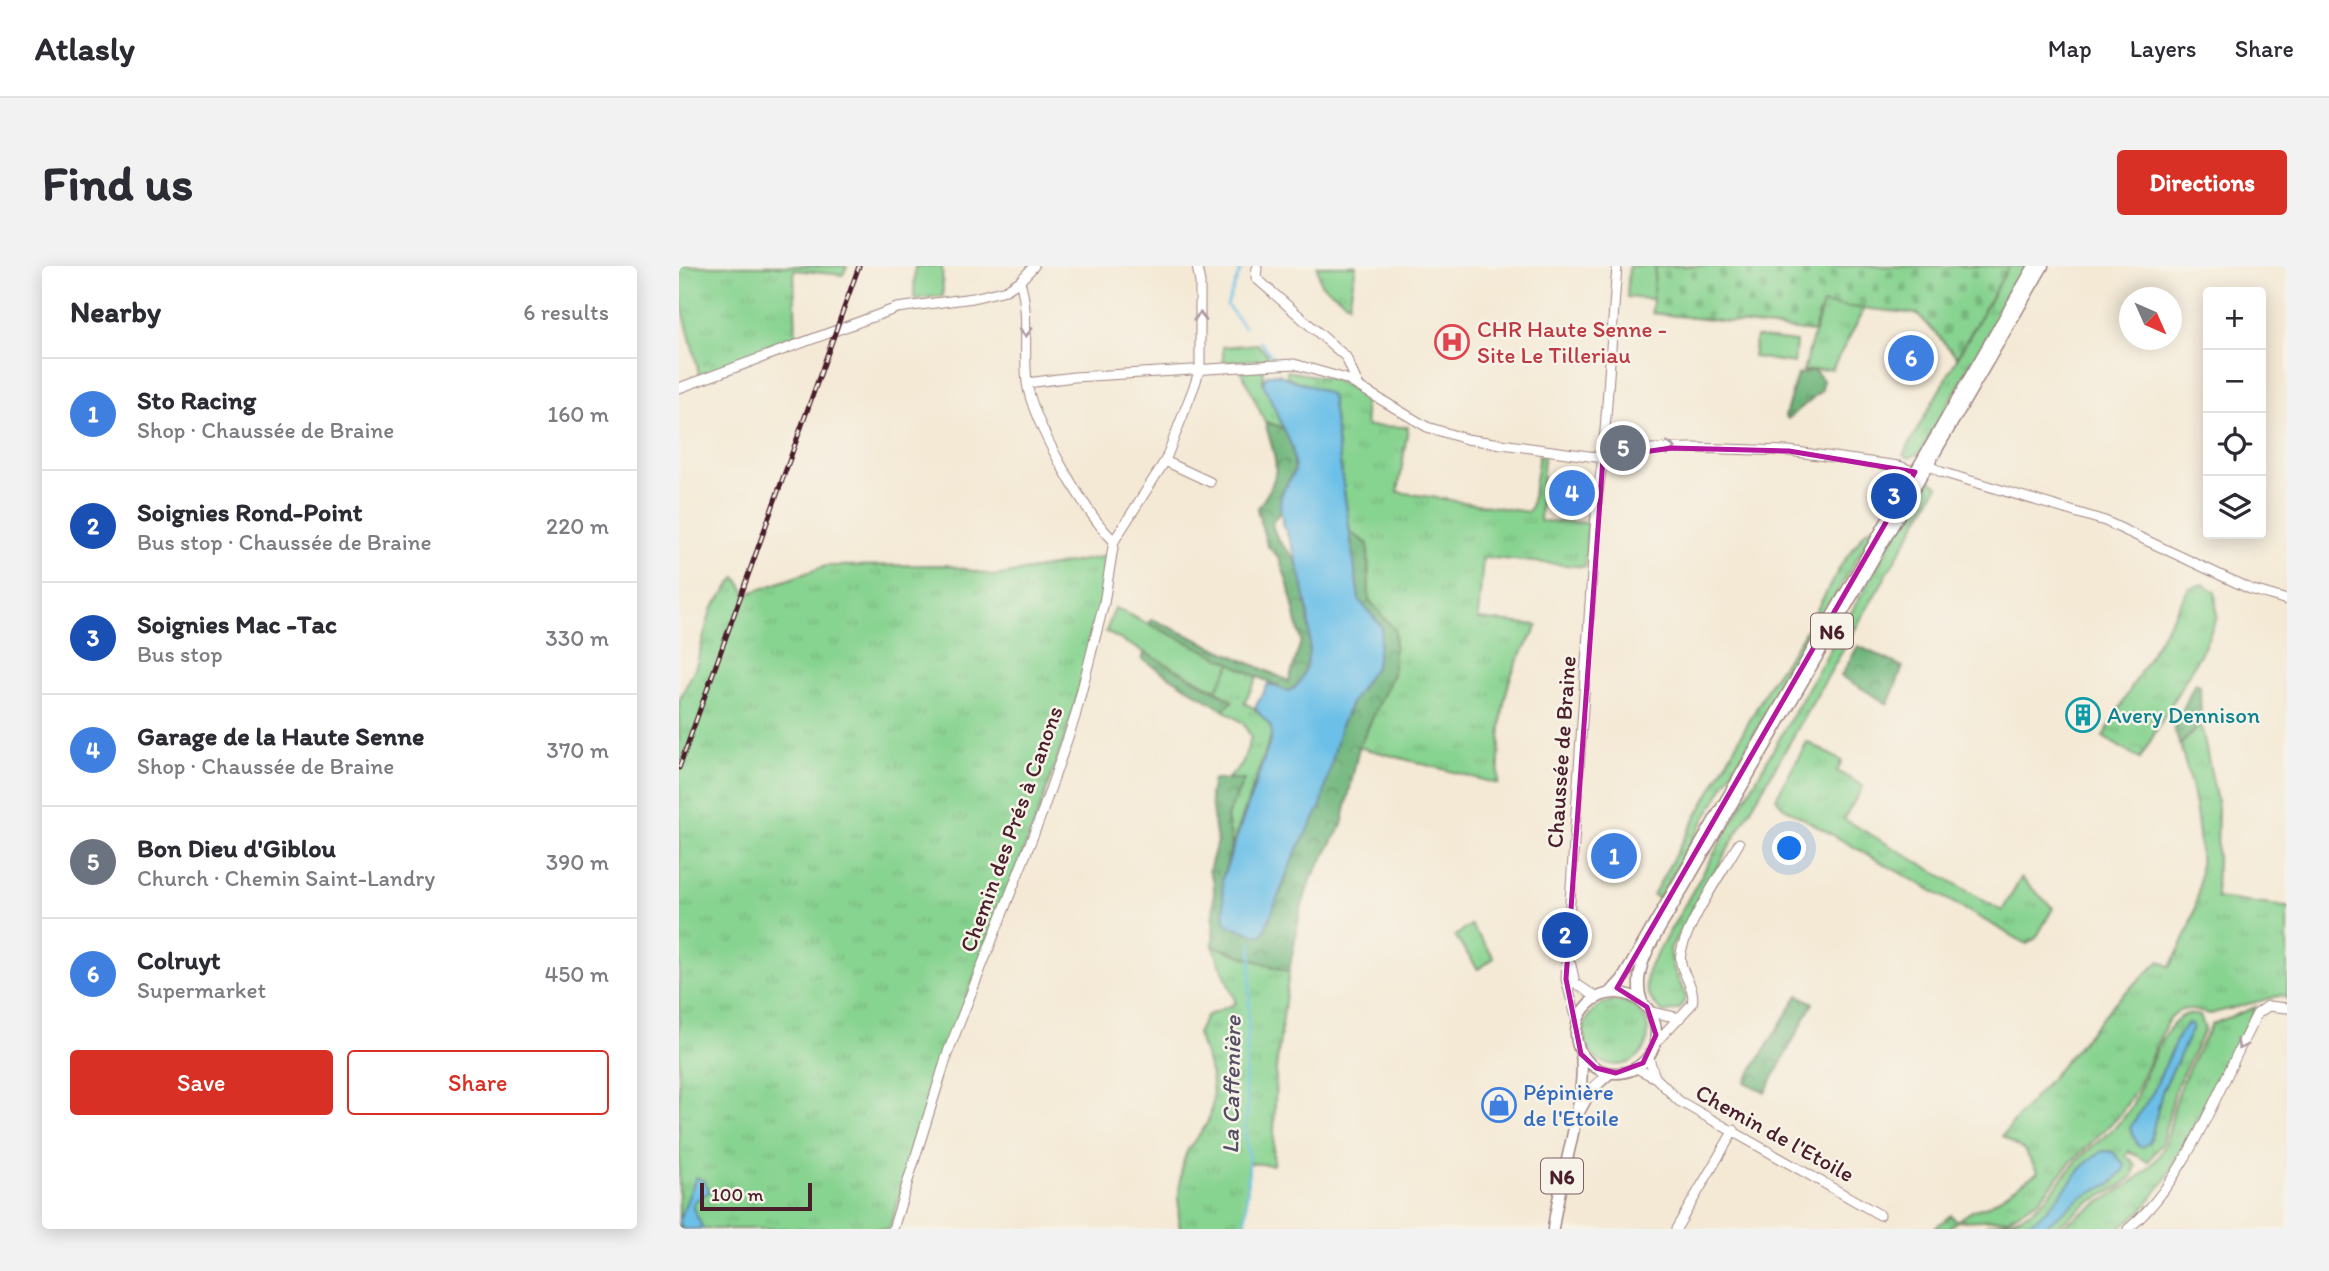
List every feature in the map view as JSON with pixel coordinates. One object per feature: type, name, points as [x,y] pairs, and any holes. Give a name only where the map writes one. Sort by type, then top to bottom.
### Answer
[{"type":"main road","name":"N6","points":[[1611,992],[1622,980],[2034,266]]},
{"type":"main road","name":"N6","points":[[1642,1002],[1638,989],[1647,953],[2043,266]]},
{"type":"main road","points":[[1577,1021],[1584,1007],[1596,997],[1611,992],[1625,993],[1642,1002],[1651,1012],[1656,1027],[1655,1043],[1648,1056],[1636,1068],[1610,1073],[1590,1064],[1581,1054]]},
{"type":"main road","name":"N6","points":[[1553,1229],[1574,1123],[1582,1066],[1575,1036],[1577,1021]]},
{"type":"main road","name":"N6","points":[[1574,1123],[1591,1090],[1610,1073]]},
{"type":"street","points":[[679,388],[866,317],[910,305],[973,298],[1006,290],[1020,281],[1034,266]]},
{"type":"street","name":"Chemin des Prés à Canons","points":[[893,1229],[948,1052],[1042,813],[1075,717],[1104,603],[1114,541],[1165,461],[1199,369],[1201,283],[1197,266]]},
{"type":"street","name":"Chaussée de Braine","points":[[1577,1021],[1566,979],[1617,266]]},
{"type":"street","points":[[1257,268],[1256,278],[1346,357],[1358,385]]},
{"type":"street","points":[[1020,281],[1026,301],[1027,383],[1046,439],[1114,541]]},
{"type":"street","points":[[1027,383],[1294,364],[1332,373],[1358,385],[1415,421],[1451,435],[1603,458],[1671,447],[1789,452],[1899,466],[1915,471]]},
{"type":"street","points":[[1165,461],[1210,482]]},
{"type":"street","points":[[1928,465],[1941,472],[2105,522],[2250,589],[2287,600]]},
{"type":"street","name":"Chaussée de Braine","points":[[1596,997],[1575,983],[1571,965],[1603,501],[1601,485]]},
{"type":"street","points":[[1655,1043],[1668,1027],[1690,1009],[1694,999],[1681,961],[1684,943],[1739,843]]},
{"type":"street","points":[[2128,1229],[2160,1198],[2177,1172],[2257,1014],[2268,1006],[2287,1008]]},
{"type":"street","points":[[1651,1012],[1681,1018]]},
{"type":"street","name":"Chemin de l'Etoile","points":[[1648,1056],[1656,1078]]},
{"type":"street","name":"Chemin de l'Etoile","points":[[1636,1068],[1656,1078],[1679,1101],[1880,1215]]},
{"type":"street","points":[[1676,1229],[1734,1130]]},
{"type":"highlighted area","points":[[1671,448],[1789,451],[1915,472],[1668,897],[1617,988],[1647,1007],[1656,1035],[1643,1063],[1616,1073],[1596,1068],[1581,1054],[1566,979],[1603,458]]},
{"type":"green space","points":[[679,266],[847,266],[843,275],[794,270],[796,341],[701,381],[679,294]]},
{"type":"green space","points":[[915,266],[942,266],[943,296],[914,299]]},
{"type":"green space","points":[[1317,266],[1356,266],[1349,304],[1321,284]]},
{"type":"green space","points":[[1629,266],[1655,266],[1653,299],[1627,297]]},
{"type":"green space","points":[[1655,266],[2009,266],[1957,357],[1918,314],[1823,304],[1813,332],[1652,313]]},
{"type":"green space","points":[[2009,266],[2028,266],[1920,453],[1909,458],[1903,455]]},
{"type":"green space","points":[[1823,304],[1865,308],[1832,369],[1803,371]]},
{"type":"green space","points":[[1756,337],[1796,342],[1794,363],[1753,357]]},
{"type":"green space","points":[[1257,344],[1267,354],[1267,359],[1223,362],[1223,347]]},
{"type":"green space","points":[[1263,369],[1263,380],[1284,428],[1265,422],[1241,370]]},
{"type":"green space","points":[[1814,370],[1823,380],[1822,390],[1788,419],[1785,416],[1797,375]]},
{"type":"green space","points":[[1287,371],[1333,379],[1364,395],[1366,426],[1408,427],[1398,492],[1528,512],[1539,455],[1544,456],[1540,521],[1588,523],[1585,567],[1483,557],[1478,619],[1538,625],[1519,657],[1505,696],[1498,784],[1359,747],[1393,674],[1395,631],[1369,600],[1368,544],[1350,532],[1331,396],[1287,377]]},
{"type":"green space","points":[[1265,422],[1284,428],[1292,447],[1295,470],[1282,491],[1280,512],[1272,523],[1281,543],[1297,564],[1308,613],[1309,654],[1305,671],[1298,684],[1287,691],[1149,624],[1152,619],[1289,681],[1301,641],[1288,584],[1279,558],[1267,545],[1257,509],[1272,486],[1276,467]]},
{"type":"green space","points":[[1931,480],[1938,486],[1670,949],[1673,967],[1686,997],[1680,1009],[1664,1013],[1648,992],[1650,966],[1926,481]]},
{"type":"green space","points":[[1877,524],[1658,899],[1653,895],[1772,680],[1801,639],[1841,565],[1866,531]]},
{"type":"green space","points":[[1350,532],[1368,544],[1369,600],[1395,630],[1393,674],[1359,747],[1342,825],[1310,881],[1300,913],[1289,972],[1213,946],[1214,882],[1209,871],[1217,842],[1210,795],[1213,780],[1244,780],[1227,817],[1232,846],[1222,880],[1228,925],[1253,933],[1280,894],[1341,725],[1351,703],[1376,665],[1382,627],[1359,600]]},
{"type":"green space","points":[[1113,555],[1072,716],[1037,817],[946,1050],[889,1229],[679,1229],[679,701],[696,666],[711,610],[736,577],[747,594],[826,566],[946,565],[995,576]]},
{"type":"green space","points":[[2203,584],[2215,592],[2217,617],[2204,647],[2140,759],[2103,737],[2189,588]]},
{"type":"green space","points":[[1115,608],[1231,663],[1216,690],[1106,632]]},
{"type":"green space","points":[[1858,646],[1903,667],[1888,704],[1841,676]]},
{"type":"green space","points":[[1145,652],[1233,701],[1223,710],[1142,659]]},
{"type":"green space","points":[[1231,663],[1258,676],[1244,703],[1262,715],[1269,723],[1272,733],[1232,846],[1227,817],[1243,780],[1228,778],[1242,765],[1251,737],[1243,723],[1223,710],[1232,701],[1216,690]]},
{"type":"green space","points":[[2195,683],[2200,685],[2201,724],[2180,745],[2174,729]]},
{"type":"green space","points":[[2201,724],[2218,807],[2216,898],[2287,907],[2287,999],[2282,995],[2210,1014],[2187,1009],[2178,1011],[2167,1022],[2136,1090],[2119,1116],[2070,1163],[2039,1200],[2007,1219],[1957,1221],[1948,1229],[1933,1229],[1951,1215],[1956,1221],[1974,1210],[1988,1206],[2038,1172],[2024,1150],[2002,1136],[2117,1000],[2160,961],[2170,967],[2191,923],[2200,879],[2196,811],[2180,745]]},
{"type":"green space","points":[[1807,742],[1842,761],[1837,771],[1863,786],[1844,819],[2002,911],[2021,878],[2053,908],[2036,938],[2027,944],[1783,807],[1776,798]]},
{"type":"green space","points":[[1471,925],[1494,958],[1478,969],[1455,936]]},
{"type":"green space","points":[[1213,946],[1289,972],[1276,1069],[1273,1165],[1249,1163],[1245,1229],[1180,1229],[1179,1191],[1184,1161],[1188,1150],[1207,1123],[1213,1101],[1209,1066],[1197,1034],[1206,1016],[1236,1003]]},
{"type":"green space","points":[[1798,995],[1813,1003],[1765,1093],[1745,1082]]},
{"type":"green space","points":[[1610,1001],[1622,1001],[1639,1010],[1646,1021],[1646,1045],[1639,1056],[1622,1065],[1610,1065],[1598,1060],[1589,1051],[1584,1039],[1584,1027],[1589,1015],[1598,1006]]},
{"type":"green space","points":[[2256,1007],[2166,1179],[2143,1209],[2119,1229],[2059,1229],[2124,1188],[2148,1169],[2165,1144],[2179,1091],[2212,1024]]},
{"type":"green space","points":[[2187,1014],[2200,1016],[2205,1029],[2176,1087],[2162,1143],[2148,1162],[2129,1151],[2126,1155],[2136,1165],[2133,1176],[2120,1187],[2088,1203],[2053,1229],[1984,1229],[1987,1225],[2021,1216],[2032,1210],[2080,1158],[2119,1123],[2130,1109],[2169,1029]]},
{"type":"water","points":[[1278,374],[1331,396],[1359,600],[1382,627],[1376,665],[1351,703],[1341,725],[1321,806],[1294,856],[1264,932],[1260,936],[1228,925],[1225,920],[1222,880],[1271,739],[1271,727],[1255,708],[1268,684],[1287,691],[1296,686],[1307,664],[1309,649],[1303,584],[1280,511],[1282,494],[1295,470],[1292,447],[1263,383],[1267,375]]},
{"type":"water","points":[[2188,1023],[2192,1025],[2192,1030],[2162,1092],[2150,1142],[2142,1147],[2138,1146],[2130,1128],[2153,1092],[2179,1034]]},
{"type":"water","points":[[2104,1151],[2113,1152],[2125,1165],[2111,1184],[2082,1197],[2041,1229],[2018,1229],[2044,1212],[2086,1164]]},
{"type":"water","points":[[696,1177],[704,1181],[710,1191],[694,1202],[693,1208],[703,1229],[683,1229],[679,1221]]},
{"type":"waterway","points":[[1242,266],[1227,305],[1244,327]]},
{"type":"waterway","points":[[1260,342],[1273,357]]},
{"type":"waterway","name":"La Caffenière","points":[[1245,1229],[1249,1162],[1245,1129],[1248,1103],[1245,1089],[1252,941]]},
{"type":"railway","points":[[679,768],[859,266]]},
{"type":"place","name":"CHR Haute Senne - Site Le Tilleriau","points":[[1452,342]]},
{"type":"place","name":"Colruyt","points":[[1911,358]]},
{"type":"place","name":"Bon Dieu d'Giblou","points":[[1623,448]]},
{"type":"place","name":"Garage de la Haute Senne","points":[[1572,493]]},
{"type":"place","name":"Soignies Mac -Tac","points":[[1894,496]]},
{"type":"place","name":"Avery Dennison","points":[[2083,715]]},
{"type":"place","name":"Sto Racing","points":[[1614,856]]},
{"type":"place","name":"Soignies Rond-Point","points":[[1565,935]]},
{"type":"place","name":"Pépinière de l'Etoile","points":[[1499,1105]]}]
